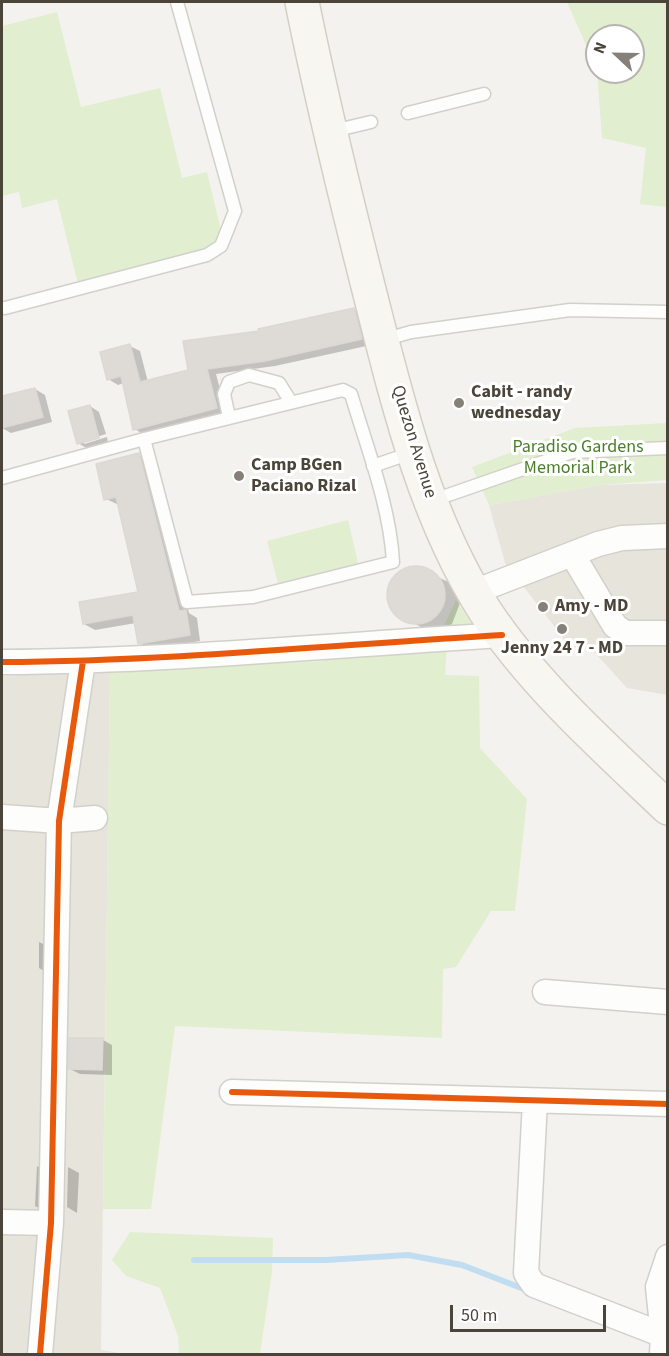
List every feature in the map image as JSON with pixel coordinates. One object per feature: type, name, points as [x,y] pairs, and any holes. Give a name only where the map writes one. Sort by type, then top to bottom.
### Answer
[{"type":"main road","name":"Quezon Avenue","points":[[302,2],[329,132],[382,341],[414,452],[431,501],[474,592],[502,635],[540,680],[668,808]]},
{"type":"street","points":[[474,592],[572,554],[622,538],[668,536]]},
{"type":"street","points":[[572,554],[615,626],[625,633],[668,633]]},
{"type":"street","points":[[2,662],[83,661],[345,647],[502,635]]},
{"type":"street","points":[[40,1354],[51,1223],[59,821],[83,661]]},
{"type":"street","points":[[2,817],[59,821],[95,818]]},
{"type":"street","points":[[545,992],[668,1002]]},
{"type":"street","points":[[232,1092],[668,1104]]},
{"type":"street","points":[[535,1101],[526,1273],[534,1285],[663,1345],[658,1287],[668,1257]]},
{"type":"street","points":[[2,1222],[51,1223]]},
{"type":"lane","points":[[5,308],[207,255],[221,246],[235,211],[177,2]]},
{"type":"lane","points":[[408,113],[484,94]]},
{"type":"lane","points":[[329,132],[371,122]]},
{"type":"lane","points":[[382,341],[411,332],[570,310],[668,312]]},
{"type":"lane","points":[[229,417],[224,394],[229,382],[249,375],[279,383],[291,402]]},
{"type":"lane","points":[[2,478],[144,439],[229,417],[343,390],[351,394],[373,466],[392,544],[393,562],[253,597],[187,602],[144,439]]},
{"type":"lane","points":[[431,501],[572,452],[668,448]]},
{"type":"lane","points":[[373,466],[414,452]]},
{"type":"shaded area","points":[[667,483],[667,695],[627,688],[586,643],[572,649],[505,563],[489,505],[600,485]]},
{"type":"shaded area","points":[[110,671],[101,1350],[125,1354],[2,1354],[2,676]]},
{"type":"green space","points":[[567,2],[667,2],[667,207],[640,204],[646,148],[602,138],[598,84],[645,84],[645,24],[585,24],[585,43]]},
{"type":"green space","points":[[57,12],[81,107],[160,88],[182,178],[207,172],[225,247],[78,284],[57,199],[22,208],[19,192],[2,196],[2,26]]},
{"type":"green space","name":"Paradiso Gardens Memorial Park","points":[[667,423],[667,480],[600,485],[489,505],[472,467],[575,428]]},
{"type":"green space","points":[[348,520],[359,567],[279,588],[267,541]]},
{"type":"green space","points":[[456,600],[474,628],[442,629]]},
{"type":"green space","points":[[447,647],[445,675],[479,676],[480,748],[527,799],[515,911],[491,911],[456,967],[443,969],[442,1038],[175,1026],[151,1209],[103,1209],[110,671],[324,661],[329,656]]},
{"type":"green space","points":[[130,1232],[273,1238],[272,1272],[260,1354],[179,1354],[178,1336],[160,1288],[126,1276],[112,1260]]},
{"type":"building","points":[[354,308],[362,339],[265,361],[207,369],[217,408],[133,430],[121,376],[107,380],[100,352],[130,344],[140,382],[188,370],[183,341],[259,331],[258,329]]},
{"type":"building","points":[[35,388],[43,417],[2,428],[2,396]]},
{"type":"building","points":[[90,405],[99,438],[77,444],[68,411]]},
{"type":"building","points":[[139,453],[179,611],[186,610],[190,635],[138,644],[133,615],[83,624],[79,602],[138,592],[116,497],[104,500],[96,464]]},
{"type":"building","points":[[416,566],[432,571],[440,579],[445,595],[440,611],[432,619],[416,624],[400,619],[392,611],[387,595],[392,579],[400,571]]},
{"type":"building","points":[[69,1038],[103,1038],[102,1070],[68,1069]]},
{"type":"waterway","points":[[194,1260],[326,1260],[408,1255],[462,1265],[529,1291]]},
{"type":"cycle path","points":[[2,662],[190,656],[502,635]]},
{"type":"cycle path","points":[[40,1354],[51,1223],[59,821],[83,661]]},
{"type":"cycle path","points":[[232,1092],[668,1104]]},
{"type":"place","name":"Cabit - randy wednesday","points":[[459,403]]},
{"type":"place","name":"Camp BGen Paciano Rizal","points":[[239,476]]},
{"type":"place","name":"Amy - MD","points":[[543,607]]},
{"type":"place","name":"Jenny 24 7 - MD","points":[[562,629]]}]
